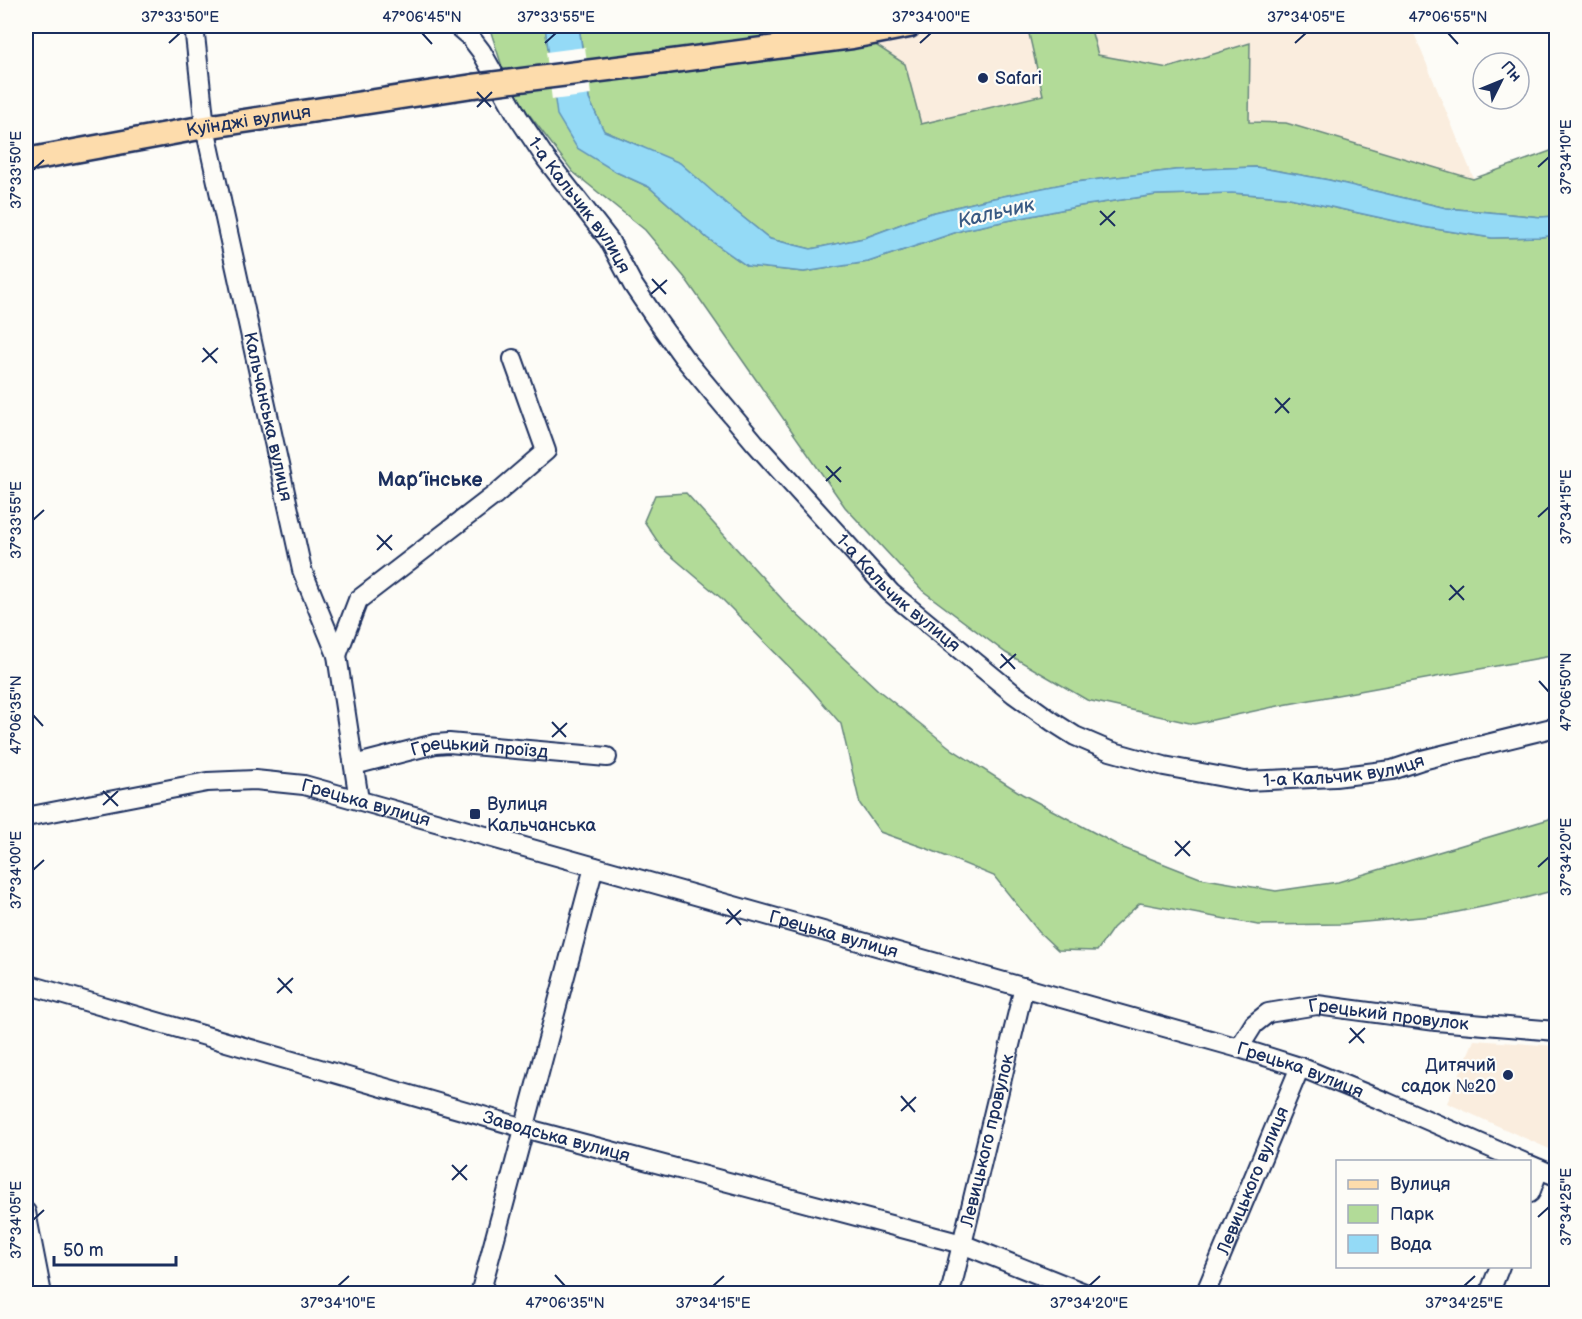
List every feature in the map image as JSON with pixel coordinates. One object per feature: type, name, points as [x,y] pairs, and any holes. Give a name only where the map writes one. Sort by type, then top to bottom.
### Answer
[{"type":"main road","name":"Куїнджі вулиця","points":[[26,160],[206,127],[473,86],[852,37],[909,26]]},
{"type":"street","name":"Кальчанська вулиця","points":[[194,26],[206,127],[302,570],[337,655],[359,800]]},
{"type":"street","name":"1-а Кальчик вулиця","points":[[457,26],[481,51],[518,117],[546,159],[609,240],[633,285],[658,322],[684,358],[755,443],[891,593],[1014,694],[1053,722],[1076,736],[1110,751],[1164,766],[1245,782],[1286,781],[1392,770],[1422,760],[1557,727]]},
{"type":"street","points":[[337,655],[358,600],[496,494],[546,451],[513,359]]},
{"type":"street","name":"Грецький проїзд","points":[[354,765],[448,742],[607,757]]},
{"type":"street","name":"Грецька вулиця","points":[[26,817],[207,782],[255,780],[304,785],[1239,1048],[1300,1067],[1519,1160]]},
{"type":"street","points":[[480,1293],[594,867]]},
{"type":"street","name":"Заводська вулиця","points":[[26,984],[524,1128],[962,1244],[1087,1293]]},
{"type":"street","name":"Левицького провулок","points":[[950,1293],[1024,987]]},
{"type":"street","name":"Грецький провулок","points":[[1239,1048],[1254,1024],[1268,1013],[1317,1005],[1436,1021],[1557,1031]]},
{"type":"street","name":"Левицького вулиця","points":[[1205,1293],[1300,1067]]},
{"type":"street","name":"Грецька вулиця","points":[[1531,1165],[1557,1176]]},
{"type":"street","points":[[26,1212],[42,1293]]},
{"type":"street","points":[[1489,1293],[1499,1268]]},
{"type":"shaded area","points":[[939,26],[1034,26],[1029,34],[1044,95],[920,124],[905,64],[868,40]]},
{"type":"shaded area","points":[[1090,26],[1411,26],[1474,179],[1286,123],[1249,123],[1250,43],[1168,68],[1098,55]]},
{"type":"shaded area","name":"Дитячий садок №20","points":[[1474,1040],[1556,1046],[1556,1152],[1447,1103]]},
{"type":"green space","points":[[489,26],[545,26],[551,70],[505,76]]},
{"type":"green space","points":[[579,26],[879,26],[585,67]]},
{"type":"green space","points":[[1034,26],[1090,26],[1098,55],[1168,68],[1250,43],[1249,122],[1286,123],[1473,179],[1556,149],[1556,216],[1541,217],[1446,208],[1329,180],[1256,167],[1175,170],[1068,183],[989,199],[931,213],[864,238],[811,249],[770,239],[729,206],[642,147],[604,131],[589,99],[586,78],[868,40],[905,64],[921,124],[1043,95],[1029,34]]},
{"type":"green space","points":[[553,82],[616,172],[649,187],[707,238],[747,266],[804,272],[868,262],[963,230],[1080,206],[1156,195],[1232,193],[1285,197],[1423,227],[1492,238],[1556,235],[1556,655],[1283,705],[1194,724],[1087,700],[1006,653],[923,591],[845,507],[685,278],[645,230],[573,172],[509,88]]},
{"type":"green space","points":[[686,493],[791,609],[878,690],[953,750],[1022,794],[1121,847],[1200,878],[1276,891],[1338,882],[1556,817],[1556,890],[1443,915],[1343,924],[1258,925],[1140,903],[1113,928],[1097,951],[1058,950],[1039,932],[994,876],[880,832],[860,804],[841,724],[809,687],[721,598],[662,548],[644,521],[655,495]]},
{"type":"water","name":"Кальчик","points":[[545,26],[579,26],[589,99],[604,131],[680,163],[770,239],[811,249],[864,238],[931,213],[1067,183],[1175,170],[1256,167],[1329,180],[1446,208],[1541,217],[1556,216],[1556,235],[1492,238],[1423,227],[1285,197],[1232,193],[1156,195],[1080,206],[963,230],[868,262],[804,272],[747,266],[707,238],[649,187],[616,172],[577,148],[557,115]]},
{"type":"pier","points":[[585,47],[591,95],[552,100],[546,52]]},
{"type":"place","name":"Safari","points":[[983,78]]},
{"type":"place","name":"Вулиця Кальчанська","points":[[475,814]]},
{"type":"place","name":"Дитячий садок №20","points":[[1508,1075]]},
{"type":"district","name":"Мар’їнське","points":[[430,480]]}]
